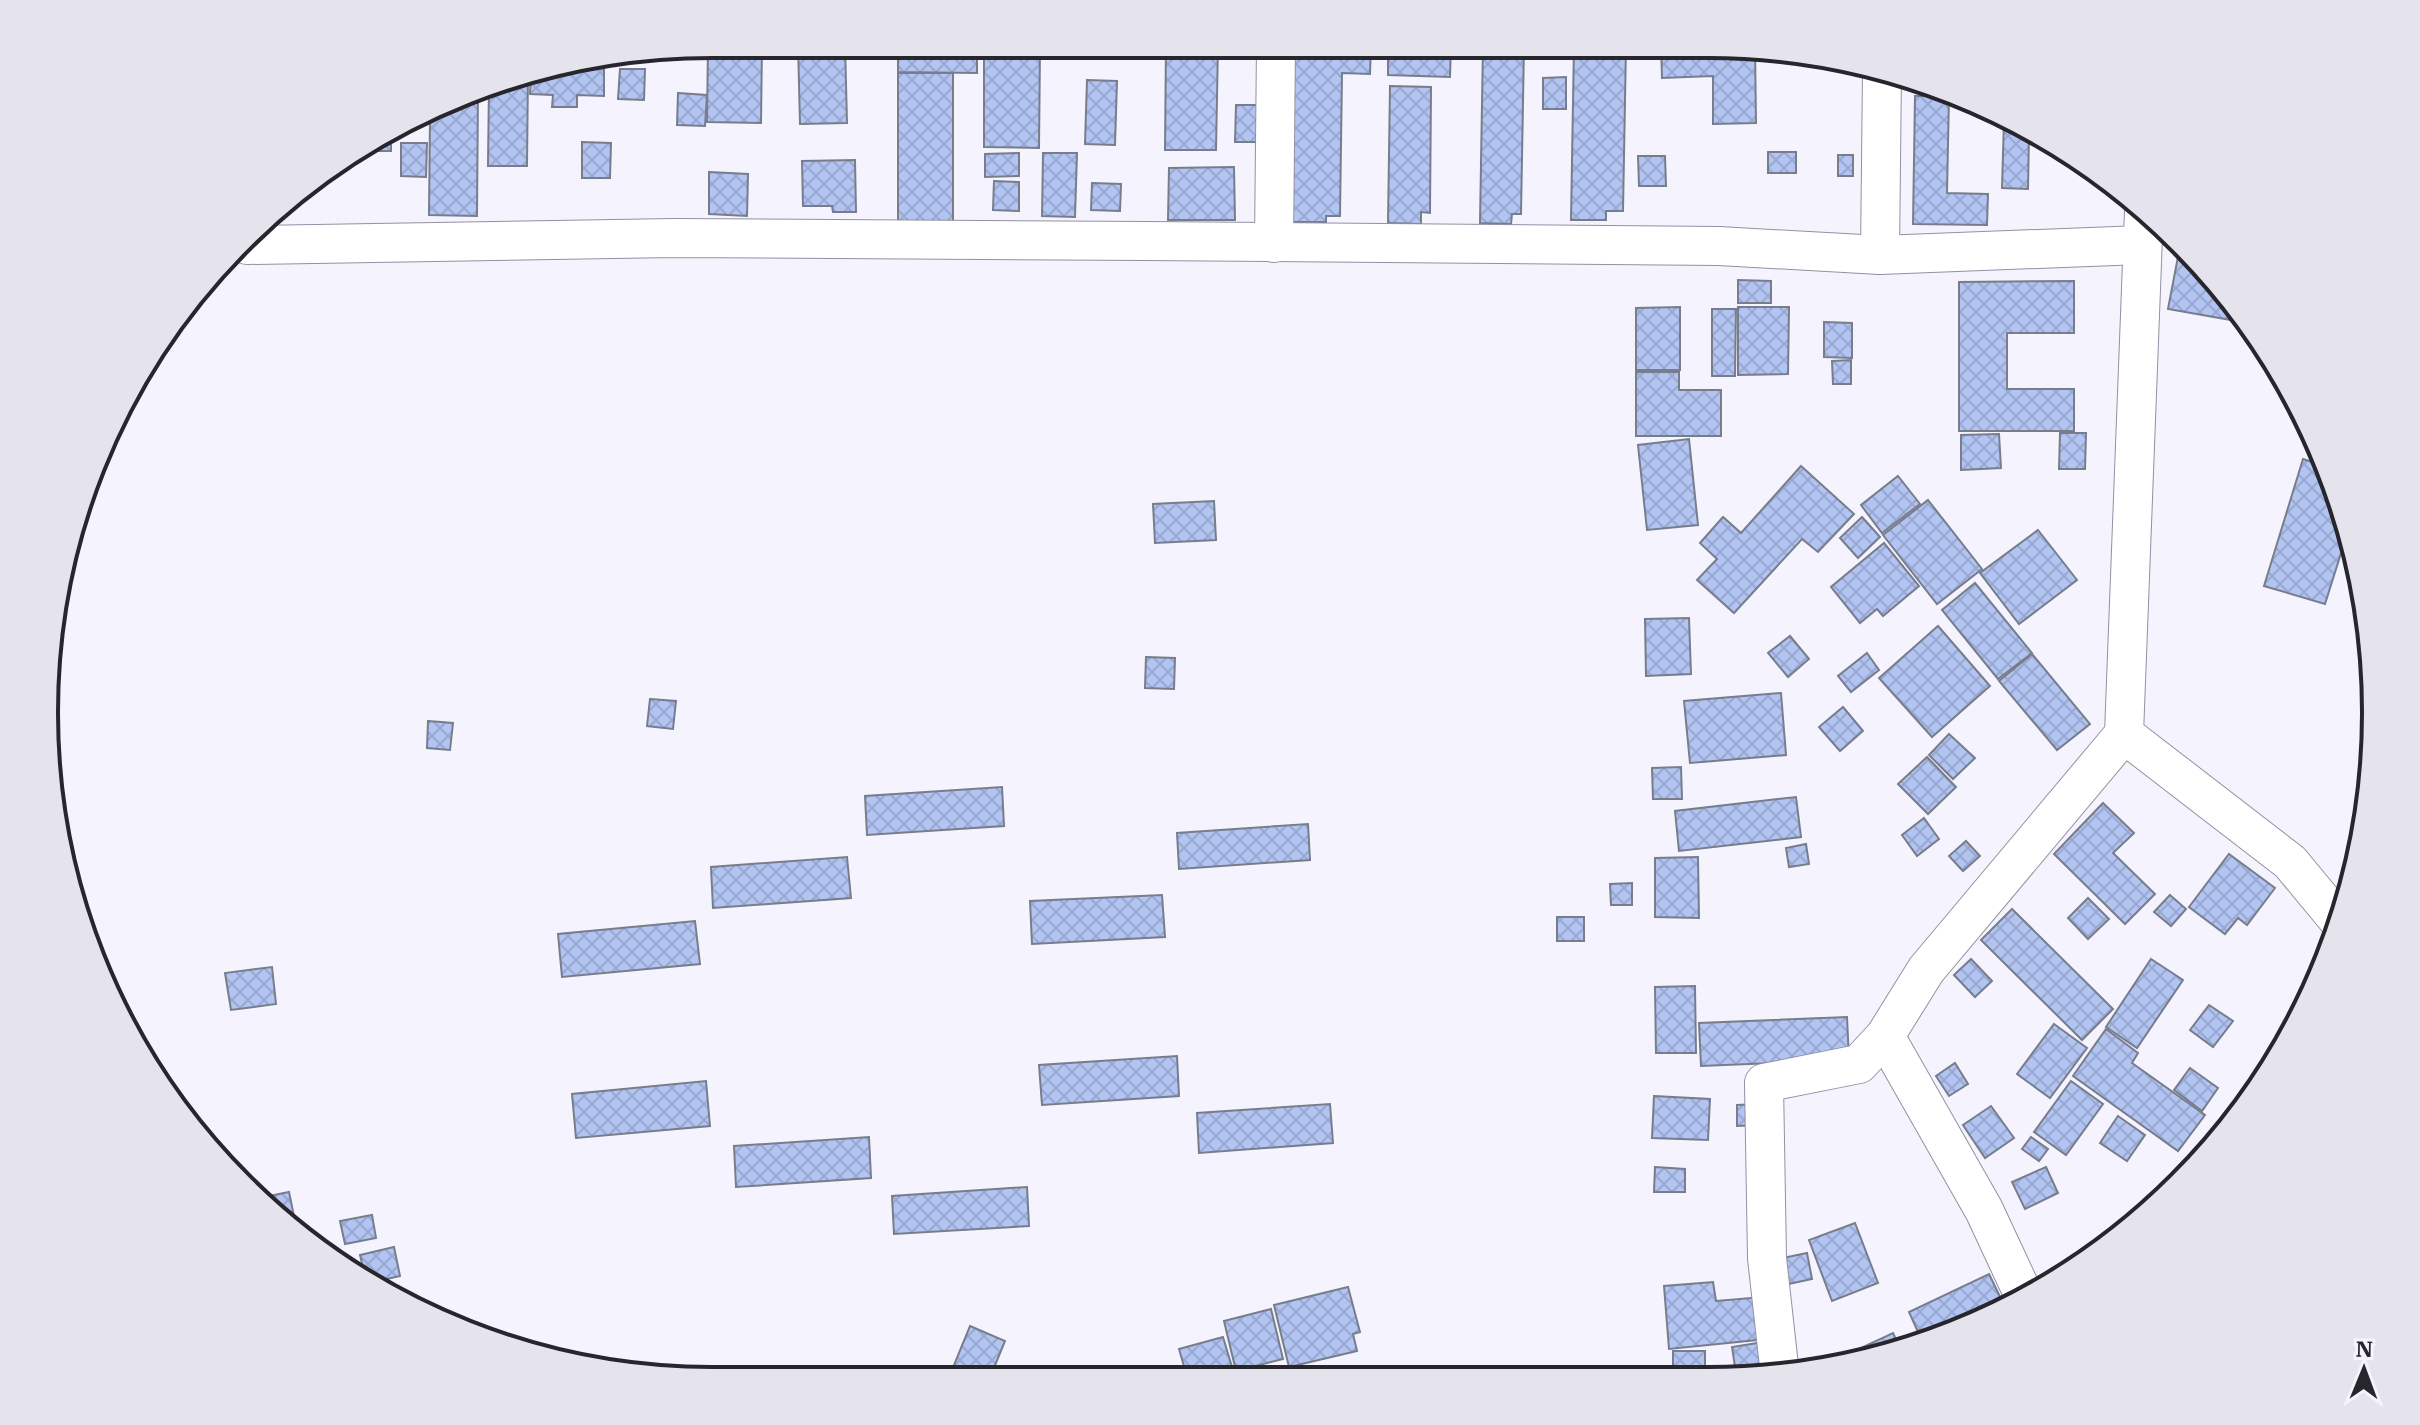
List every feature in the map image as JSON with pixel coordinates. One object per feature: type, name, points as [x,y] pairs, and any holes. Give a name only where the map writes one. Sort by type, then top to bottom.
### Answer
[{"type":"street","points":[[1274,243],[1276,58]]},
{"type":"street","points":[[1880,255],[1882,82]]},
{"type":"street","points":[[255,245],[674,238],[1719,246],[1880,255],[2142,228],[2124,734],[1926,970],[1885,1036],[1859,1064],[1764,1083],[1767,1258],[1779,1363]]},
{"type":"street","points":[[2124,734],[2290,862],[2331,911]]},
{"type":"street","points":[[1885,1036],[1984,1210],[2020,1287]]},
{"type":"building","points":[[708,58],[762,58],[761,123],[707,122]]},
{"type":"building","points":[[798,58],[845,58],[847,123],[800,124]]},
{"type":"building","points":[[898,58],[977,58],[977,73],[898,72]]},
{"type":"building","points":[[984,58],[1040,58],[1039,148],[984,147]]},
{"type":"building","points":[[1166,58],[1218,58],[1216,150],[1165,150]]},
{"type":"building","points":[[1291,58],[1371,58],[1370,74],[1342,73],[1340,216],[1326,216],[1326,222],[1288,222]]},
{"type":"building","points":[[1388,58],[1451,58],[1450,77],[1388,75]]},
{"type":"building","points":[[1483,58],[1524,58],[1521,214],[1512,214],[1511,224],[1480,223]]},
{"type":"building","points":[[1574,58],[1626,58],[1623,211],[1606,211],[1606,220],[1571,220]]},
{"type":"building","points":[[1661,58],[1755,60],[1756,123],[1713,124],[1713,76],[1662,78]]},
{"type":"building","points":[[604,68],[604,96],[577,95],[577,107],[552,107],[553,95],[530,94],[531,84]]},
{"type":"building","points":[[620,69],[645,69],[644,100],[618,99]]},
{"type":"building","points":[[898,73],[953,73],[953,223],[898,222]]},
{"type":"building","points":[[1566,77],[1566,109],[1543,109],[1543,78]]},
{"type":"building","points":[[1087,80],[1117,81],[1115,145],[1085,144]]},
{"type":"building","points":[[528,85],[527,166],[488,166],[489,98]]},
{"type":"building","points":[[1390,86],[1431,87],[1430,213],[1421,212],[1421,224],[1388,223]]},
{"type":"building","points":[[678,93],[707,95],[705,126],[677,125]]},
{"type":"building","points":[[1915,96],[1926,96],[1949,105],[1947,193],[1988,194],[1987,225],[1913,224]]},
{"type":"building","points":[[478,102],[477,216],[429,215],[430,122]]},
{"type":"building","points":[[1236,105],[1262,105],[1261,142],[1235,142]]},
{"type":"building","points":[[2004,129],[2029,143],[2028,189],[2002,188]]},
{"type":"building","points":[[582,142],[611,143],[610,178],[582,178]]},
{"type":"building","points":[[391,143],[391,151],[377,151]]},
{"type":"building","points":[[401,143],[427,143],[426,177],[401,176]]},
{"type":"building","points":[[1768,152],[1796,152],[1796,173],[1768,173]]},
{"type":"building","points":[[1019,153],[1019,176],[985,177],[985,154]]},
{"type":"building","points":[[1043,153],[1077,153],[1075,217],[1042,216]]},
{"type":"building","points":[[1838,155],[1853,155],[1853,176],[1838,176]]},
{"type":"building","points":[[1638,156],[1665,156],[1666,186],[1639,186]]},
{"type":"building","points":[[855,160],[856,212],[833,212],[832,206],[803,206],[802,161]]},
{"type":"building","points":[[1234,167],[1235,220],[1168,220],[1169,168]]},
{"type":"building","points":[[709,172],[748,174],[747,216],[709,214]]},
{"type":"building","points":[[994,181],[1019,182],[1019,211],[993,210]]},
{"type":"building","points":[[1092,183],[1121,184],[1120,211],[1091,210]]},
{"type":"building","points":[[2178,258],[2231,320],[2231,320],[2168,309]]},
{"type":"building","points":[[1738,280],[1771,281],[1771,303],[1738,303]]},
{"type":"building","points":[[2074,281],[2074,333],[2007,333],[2007,389],[2074,389],[2074,431],[1959,431],[1959,282]]},
{"type":"building","points":[[1680,307],[1680,370],[1636,370],[1636,308]]},
{"type":"building","points":[[1738,307],[1789,307],[1788,374],[1738,375]]},
{"type":"building","points":[[1712,309],[1736,309],[1735,376],[1712,376]]},
{"type":"building","points":[[1824,322],[1852,323],[1852,358],[1824,357]]},
{"type":"building","points":[[1851,360],[1851,384],[1833,384],[1832,361]]},
{"type":"building","points":[[1636,372],[1679,372],[1679,390],[1721,390],[1721,436],[1636,436]]},
{"type":"building","points":[[2060,433],[2086,433],[2085,469],[2059,469]]},
{"type":"building","points":[[1999,434],[2001,468],[1961,470],[1961,435]]},
{"type":"building","points":[[1689,439],[1698,525],[1647,530],[1638,445]]},
{"type":"building","points":[[2303,459],[2312,462],[2342,551],[2325,604],[2264,586]]},
{"type":"building","points":[[1801,466],[1854,514],[1818,552],[1802,539],[1734,613],[1697,580],[1717,559],[1700,543],[1723,517],[1741,533]]},
{"type":"building","points":[[1898,476],[1920,504],[1882,533],[1861,505]]},
{"type":"building","points":[[1928,500],[1982,569],[1937,604],[1883,535]]},
{"type":"building","points":[[1214,501],[1216,540],[1155,543],[1153,504]]},
{"type":"building","points":[[1862,517],[1880,537],[1858,558],[1840,538]]},
{"type":"building","points":[[2038,530],[2077,580],[2019,624],[1980,573]]},
{"type":"building","points":[[1884,543],[1919,586],[1883,616],[1877,609],[1860,623],[1831,587]]},
{"type":"building","points":[[1975,583],[2032,653],[1998,679],[1942,610]]},
{"type":"building","points":[[1689,618],[1691,674],[1646,676],[1645,619]]},
{"type":"building","points":[[1938,626],[1990,686],[1932,737],[1879,678]]},
{"type":"building","points":[[1790,636],[1809,659],[1788,677],[1768,653]]},
{"type":"building","points":[[1867,653],[1879,670],[1851,692],[1838,676]]},
{"type":"building","points":[[2032,654],[2090,724],[2057,750],[1999,681]]},
{"type":"building","points":[[1146,657],[1175,658],[1174,689],[1145,688]]},
{"type":"building","points":[[1781,693],[1786,755],[1690,763],[1684,701]]},
{"type":"building","points":[[650,699],[676,701],[673,729],[647,726]]},
{"type":"building","points":[[1843,707],[1863,731],[1840,751],[1819,727]]},
{"type":"building","points":[[428,721],[453,723],[450,750],[427,748]]},
{"type":"building","points":[[1949,734],[1975,758],[1953,779],[1929,755]]},
{"type":"building","points":[[1927,757],[1956,787],[1928,814],[1898,784]]},
{"type":"building","points":[[1681,767],[1682,799],[1653,799],[1652,768]]},
{"type":"building","points":[[1002,787],[1004,826],[867,835],[865,796]]},
{"type":"building","points":[[1796,797],[1801,837],[1679,851],[1675,811]]},
{"type":"building","points":[[2103,803],[2134,833],[2113,853],[2155,894],[2125,924],[2054,854]]},
{"type":"building","points":[[1924,818],[1939,839],[1917,856],[1902,835]]},
{"type":"building","points":[[1308,824],[1310,860],[1179,869],[1177,833]]},
{"type":"building","points":[[1966,841],[1980,856],[1963,871],[1949,856]]},
{"type":"building","points":[[1806,844],[1809,864],[1789,867],[1786,848]]},
{"type":"building","points":[[2229,854],[2275,888],[2247,925],[2238,918],[2225,934],[2189,907]]},
{"type":"building","points":[[847,857],[851,898],[713,908],[711,867]]},
{"type":"building","points":[[1698,857],[1699,918],[1655,917],[1655,858]]},
{"type":"building","points":[[1632,883],[1632,905],[1611,905],[1610,884]]},
{"type":"building","points":[[1162,895],[1165,937],[1032,944],[1030,901]]},
{"type":"building","points":[[2170,895],[2186,909],[2171,926],[2154,912]]},
{"type":"building","points":[[2088,898],[2109,919],[2088,939],[2068,918]]},
{"type":"building","points":[[2012,909],[2113,1009],[2082,1040],[1981,940]]},
{"type":"building","points":[[1557,917],[1584,917],[1584,941],[1557,941]]},
{"type":"building","points":[[695,921],[700,964],[562,977],[558,934]]},
{"type":"building","points":[[1971,959],[1992,981],[1975,997],[1954,975]]},
{"type":"building","points":[[2151,959],[2183,980],[2137,1048],[2106,1027]]},
{"type":"building","points":[[272,967],[276,1004],[231,1010],[225,973]]},
{"type":"building","points":[[1695,986],[1696,1053],[1656,1053],[1655,987]]},
{"type":"building","points":[[2209,1005],[2233,1021],[2213,1047],[2190,1030]]},
{"type":"building","points":[[1847,1017],[1849,1060],[1701,1066],[1699,1023]]},
{"type":"building","points":[[2054,1024],[2087,1048],[2050,1098],[2017,1074]]},
{"type":"building","points":[[2106,1029],[2138,1053],[2132,1063],[2205,1115],[2178,1151],[2073,1076]]},
{"type":"building","points":[[1177,1056],[1179,1096],[1042,1105],[1039,1065]]},
{"type":"building","points":[[1955,1063],[1968,1084],[1949,1096],[1936,1076]]},
{"type":"building","points":[[2190,1068],[2218,1088],[2202,1111],[2174,1090]]},
{"type":"building","points":[[706,1081],[710,1126],[576,1138],[572,1094]]},
{"type":"building","points":[[2071,1081],[2103,1104],[2066,1155],[2034,1132]]},
{"type":"building","points":[[1654,1096],[1710,1099],[1708,1140],[1652,1138]]},
{"type":"building","points":[[1330,1104],[1333,1143],[1199,1153],[1197,1113]]},
{"type":"building","points":[[1758,1104],[1759,1125],[1737,1126],[1737,1105]]},
{"type":"building","points":[[1991,1106],[2014,1138],[1985,1158],[1963,1125]]},
{"type":"building","points":[[2118,1116],[2145,1135],[2127,1161],[2100,1143]]},
{"type":"building","points":[[869,1137],[871,1178],[736,1187],[734,1146]]},
{"type":"building","points":[[2031,1137],[2048,1149],[2039,1161],[2022,1149]]},
{"type":"building","points":[[1655,1167],[1685,1169],[1685,1192],[1654,1192]]},
{"type":"building","points":[[2046,1167],[2058,1193],[2025,1209],[2012,1182]]},
{"type":"building","points":[[1027,1187],[1029,1226],[894,1234],[892,1196]]},
{"type":"building","points":[[289,1192],[294,1216],[281,1205],[271,1196]]},
{"type":"building","points":[[372,1215],[376,1238],[345,1244],[340,1221]]},
{"type":"building","points":[[1855,1223],[1878,1283],[1832,1301],[1809,1240]]},
{"type":"building","points":[[394,1247],[400,1276],[386,1279],[362,1265],[360,1255]]},
{"type":"building","points":[[1807,1253],[1812,1279],[1784,1285],[1778,1259]]},
{"type":"building","points":[[1989,1274],[2001,1298],[1918,1332],[1909,1312]]},
{"type":"building","points":[[1713,1282],[1716,1301],[1763,1297],[1767,1339],[1669,1349],[1664,1286]]},
{"type":"building","points":[[1348,1287],[1360,1332],[1353,1334],[1357,1351],[1289,1367],[1274,1305]]},
{"type":"building","points":[[1271,1309],[1283,1359],[1252,1367],[1235,1367],[1224,1321]]},
{"type":"building","points":[[970,1326],[1005,1341],[994,1367],[953,1367]]},
{"type":"building","points":[[1893,1333],[1896,1339],[1877,1345],[1861,1348]]},
{"type":"building","points":[[1223,1337],[1232,1367],[1184,1367],[1179,1349]]},
{"type":"building","points":[[1764,1342],[1767,1364],[1735,1366],[1732,1347]]},
{"type":"building","points":[[1673,1351],[1705,1351],[1705,1367],[1673,1367]]}]
